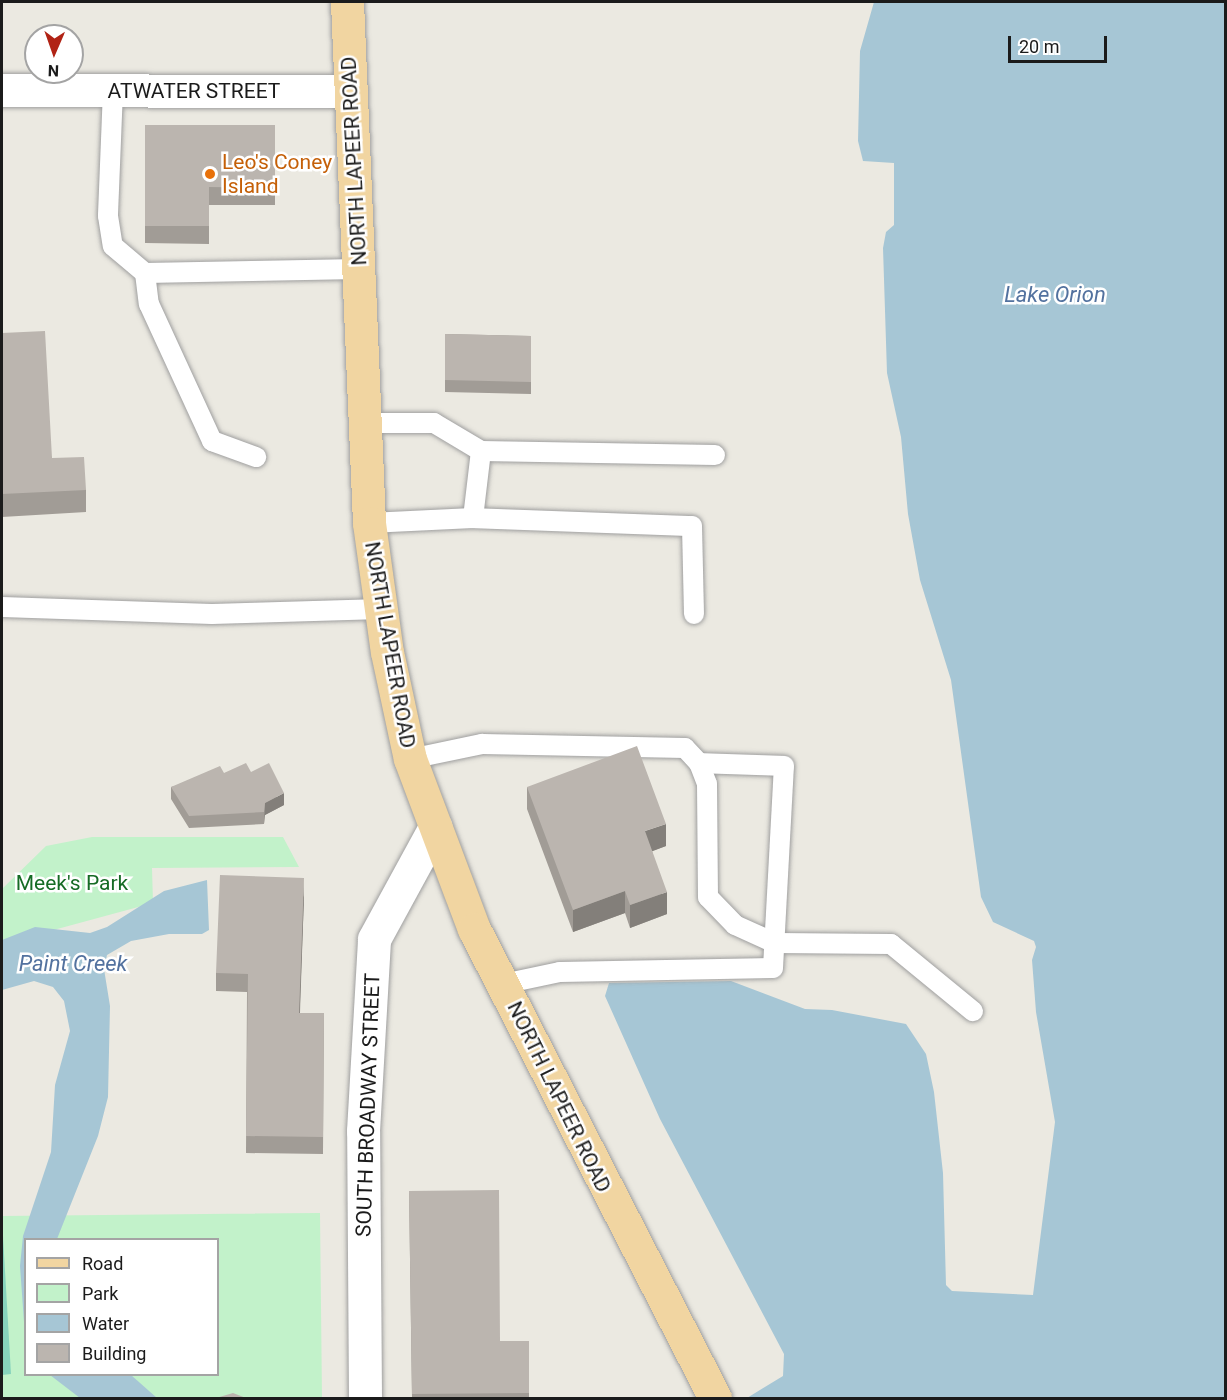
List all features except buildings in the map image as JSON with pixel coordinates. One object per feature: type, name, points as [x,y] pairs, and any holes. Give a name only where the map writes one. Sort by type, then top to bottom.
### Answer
[{"type":"main road","name":"NORTH LAPEER ROAD","points":[[347,2],[369,523],[382,609],[410,759],[474,929],[714,1397]]},
{"type":"street","name":"ATWATER STREET","points":[[2,90],[350,91]]},
{"type":"street","name":"SOUTH BROADWAY STREET","points":[[365,1398],[363,1131],[374,939],[435,827]]},
{"type":"lane","points":[[113,90],[108,216],[113,246],[145,273],[150,304],[212,441],[256,457]]},
{"type":"lane","points":[[145,273],[359,269]]},
{"type":"lane","points":[[365,423],[434,423],[481,451],[715,455]]},
{"type":"lane","points":[[473,518],[481,451]]},
{"type":"lane","points":[[369,523],[473,518],[693,526],[694,614]]},
{"type":"lane","points":[[2,607],[212,614],[382,609]]},
{"type":"lane","points":[[410,759],[482,744],[685,748],[699,763],[706,784],[708,897],[735,925],[775,943],[891,944],[973,1011]]},
{"type":"lane","points":[[503,984],[560,972],[773,968],[784,766],[699,763]]},
{"type":"green space","name":"Meek's Park","points":[[92,837],[283,837],[299,867],[152,868],[153,903],[2,944],[2,889],[46,846]]},
{"type":"green space","points":[[320,1213],[322,1398],[2,1398],[2,1216]]},
{"type":"green space","points":[[2,1219],[11,1374],[2,1375]]},
{"type":"water","name":"Lake Orion","points":[[874,2],[1225,2],[1225,1398],[747,1398],[783,1376],[784,1354],[660,1119],[605,996],[609,983],[731,981],[805,1009],[832,1010],[906,1024],[926,1054],[934,1092],[943,1173],[946,1285],[952,1291],[1033,1295],[1055,1122],[1036,1012],[1032,960],[1036,947],[1034,941],[993,922],[981,897],[951,680],[920,580],[908,514],[901,437],[887,373],[883,248],[886,232],[894,225],[894,163],[863,161],[858,141],[860,51]]},
{"type":"water","name":"Paint Creek","points":[[207,880],[209,930],[202,934],[169,934],[131,941],[107,955],[104,969],[110,1006],[108,1097],[98,1136],[57,1238],[24,1238],[24,1322],[20,1266],[23,1236],[51,1152],[55,1085],[70,1031],[64,1001],[53,987],[34,981],[2,990],[2,940],[35,927],[90,933],[107,927],[164,891]]},
{"type":"water","points":[[51,1376],[132,1376],[157,1398],[80,1398]]},
{"type":"place","name":"Leo's Coney Island","points":[[210,174]]}]
